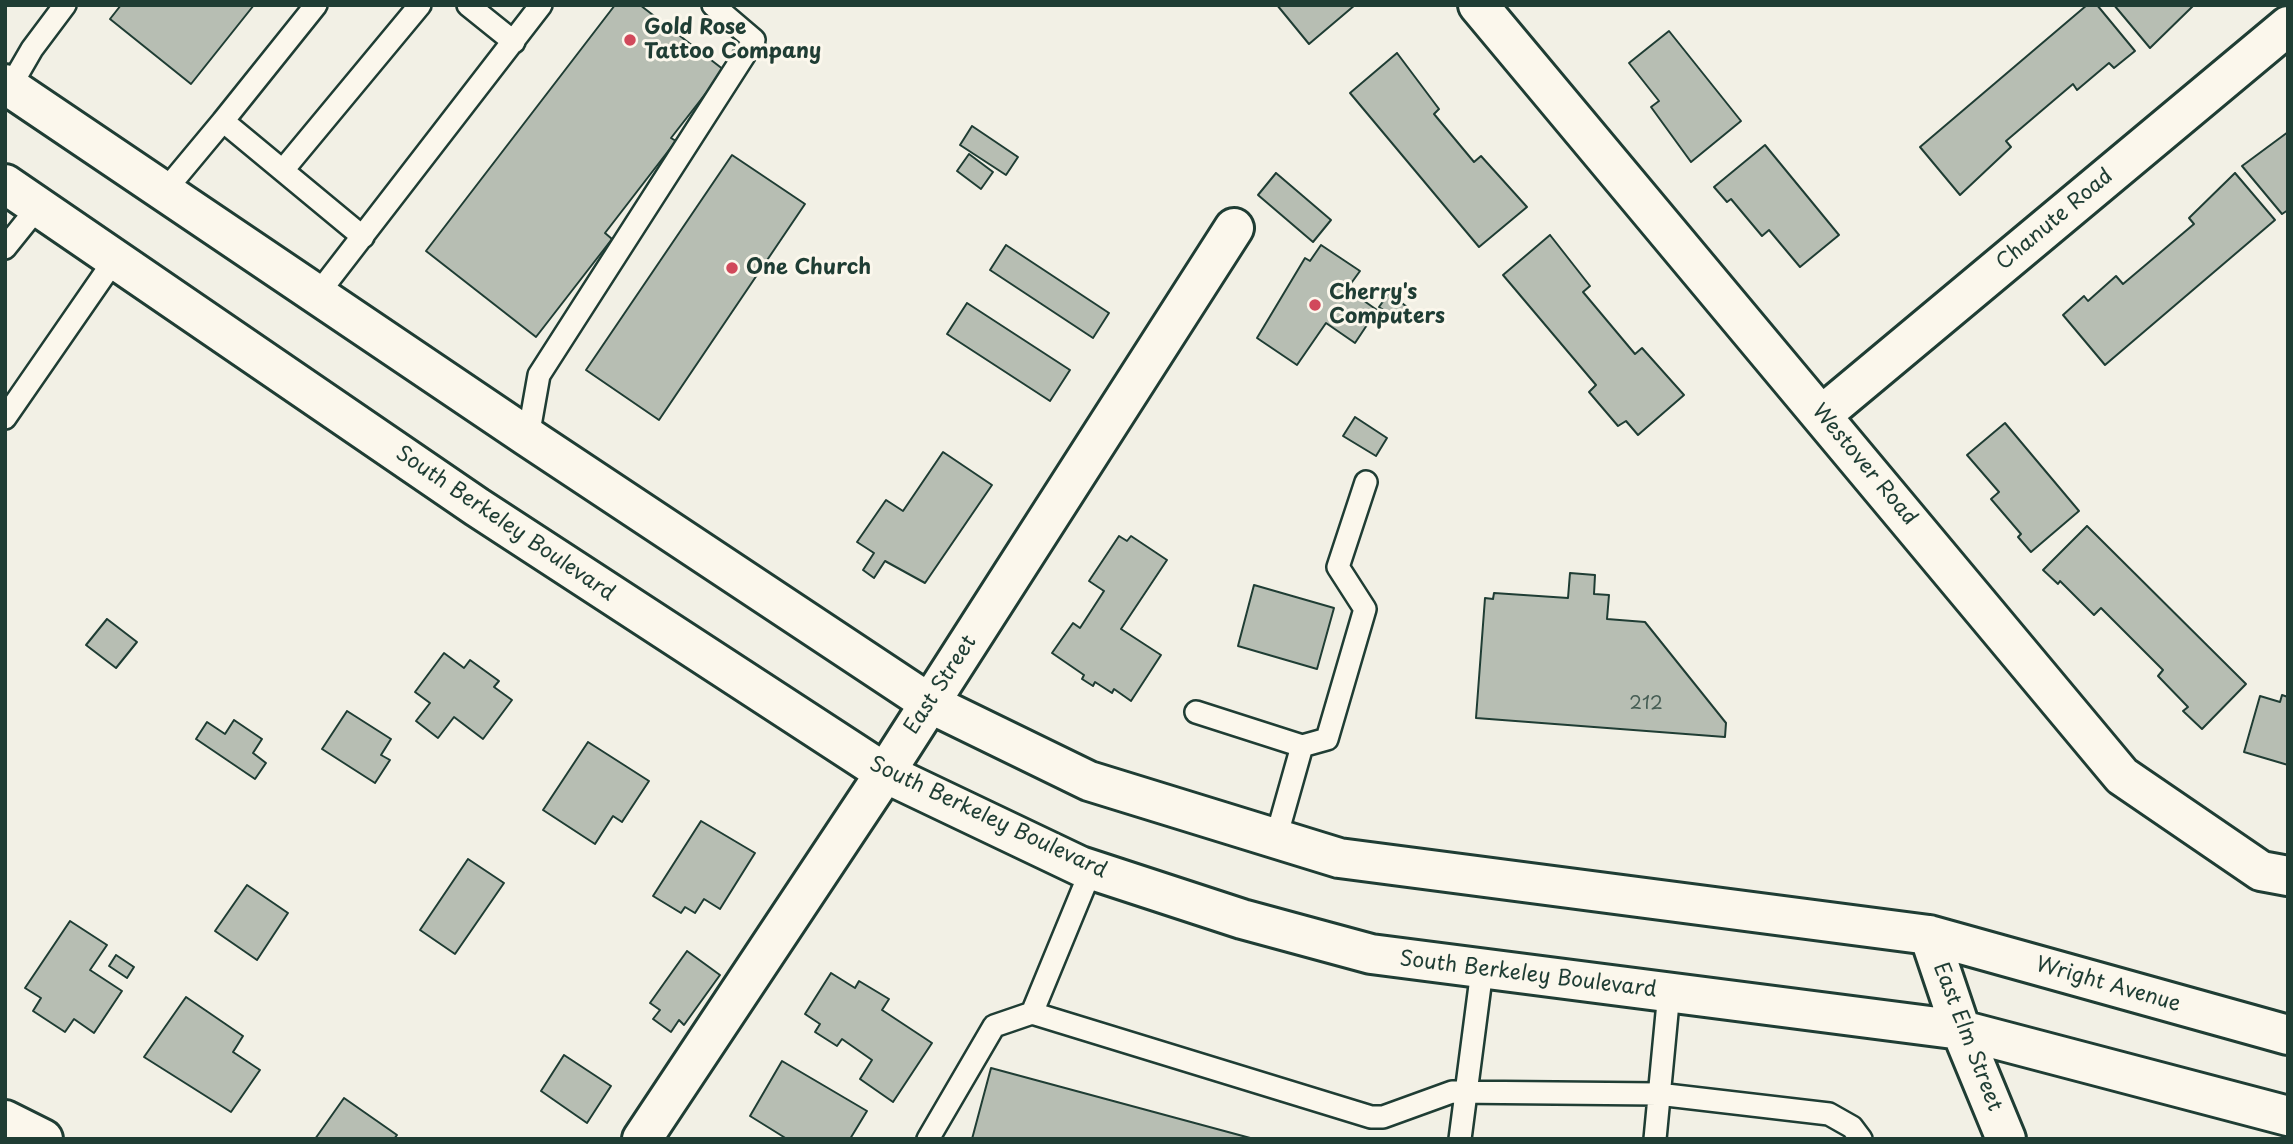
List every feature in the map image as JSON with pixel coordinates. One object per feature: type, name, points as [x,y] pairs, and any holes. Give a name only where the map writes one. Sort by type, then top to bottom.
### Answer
[{"type":"street","name":"Westover Road","points":[[1490,9],[2122,776],[2260,871],[2288,876]]},
{"type":"street","name":"Chanute Road","points":[[1822,415],[2288,26]]},
{"type":"street","points":[[8,85],[163,193],[528,438],[929,703],[1089,781],[1339,858],[1929,935]]},
{"type":"street","name":"South Berkeley Boulevard","points":[[5,184],[477,507],[884,773],[1091,870],[1242,919],[1371,954],[1961,1030]]},
{"type":"street","name":"East Street","points":[[642,1139],[884,773],[1234,228]]},
{"type":"street","name":"East Elm Street","points":[[1929,935],[1961,1030],[2006,1139]]},
{"type":"street","name":"Wright Avenue","points":[[1929,935],[2288,1035]]},
{"type":"street","points":[[1961,1030],[2288,1116]]},
{"type":"street","points":[[5,1120],[43,1139]]},
{"type":"lane","points":[[8,85],[65,5]]},
{"type":"lane","points":[[163,193],[316,5]]},
{"type":"lane","points":[[283,170],[420,5]]},
{"type":"lane","points":[[468,5],[514,42]]},
{"type":"lane","points":[[317,295],[541,5]]},
{"type":"lane","points":[[528,438],[539,375],[754,40],[713,5]]},
{"type":"lane","points":[[223,121],[363,237]]},
{"type":"lane","points":[[5,248],[38,206]]},
{"type":"lane","points":[[5,418],[115,259]]},
{"type":"lane","points":[[1196,712],[1302,746],[1327,739],[1365,609],[1338,567],[1366,482]]},
{"type":"lane","points":[[1276,838],[1302,746]]},
{"type":"lane","points":[[1032,1013],[1091,870]]},
{"type":"lane","points":[[1461,1139],[1482,970]]},
{"type":"lane","points":[[1655,1139],[1670,992]]},
{"type":"lane","points":[[928,1139],[994,1026],[1032,1013],[1371,1117],[1383,1117],[1452,1092],[1658,1094],[1829,1114],[1852,1127],[1861,1139]]},
{"type":"building","points":[[121,5],[254,5],[191,84],[110,19]]},
{"type":"building","points":[[615,5],[640,5],[724,70],[671,138],[676,141],[605,233],[612,239],[536,337],[426,251]]},
{"type":"building","points":[[1277,5],[1355,5],[1309,44]]},
{"type":"building","points":[[2087,5],[2097,5],[2135,51],[2114,68],[2109,63],[2077,90],[2073,84],[2006,141],[2011,147],[1960,195],[1920,147]]},
{"type":"building","points":[[2114,5],[2194,5],[2150,48]]},
{"type":"building","points":[[1669,31],[1741,121],[1691,162],[1651,107],[1659,101],[1629,63]]},
{"type":"building","points":[[1397,53],[1439,109],[1434,114],[1474,162],[1481,156],[1527,207],[1479,247],[1350,93]]},
{"type":"building","points":[[972,126],[1018,157],[1006,175],[960,145]]},
{"type":"building","points":[[2288,132],[2288,210],[2282,214],[2242,166]]},
{"type":"building","points":[[1765,145],[1839,235],[1800,267],[1769,230],[1762,236],[1731,199],[1727,202],[1714,187]]},
{"type":"building","points":[[969,154],[993,172],[981,189],[957,171]]},
{"type":"building","points":[[732,155],[805,204],[659,420],[586,370]]},
{"type":"building","points":[[1276,173],[1331,220],[1313,242],[1258,195]]},
{"type":"building","points":[[2235,173],[2275,220],[2105,365],[2063,315],[2084,296],[2088,301],[2116,276],[2123,284],[2194,224],[2189,218]]},
{"type":"building","points":[[1550,235],[1590,286],[1583,292],[1635,354],[1642,348],[1684,395],[1638,435],[1626,421],[1618,426],[1589,392],[1596,385],[1503,275]]},
{"type":"building","points":[[1006,245],[1109,313],[1093,338],[990,270]]},
{"type":"building","points":[[1321,245],[1360,271],[1347,289],[1377,310],[1355,343],[1326,323],[1297,365],[1257,338],[1305,258],[1310,261]]},
{"type":"building","points":[[1389,293],[1407,307],[1398,320],[1379,307]]},
{"type":"building","points":[[967,303],[1070,370],[1050,401],[947,334]]},
{"type":"building","points":[[1355,417],[1387,438],[1376,456],[1343,436]]},
{"type":"building","points":[[2005,423],[2079,511],[2031,552],[2018,537],[2021,534],[1991,499],[1999,492],[1967,455]]},
{"type":"building","points":[[943,452],[992,485],[925,583],[885,561],[874,578],[863,570],[874,553],[857,542],[886,500],[903,511]]},
{"type":"building","points":[[2087,526],[2246,684],[2202,729],[2183,711],[2188,707],[2158,676],[2163,670],[2101,608],[2094,615],[2060,581],[2058,584],[2043,570]]},
{"type":"building","points":[[1119,536],[1127,541],[1131,536],[1167,560],[1121,629],[1161,655],[1131,701],[1114,689],[1112,693],[1095,682],[1093,686],[1082,679],[1084,675],[1052,653],[1073,623],[1080,628],[1104,591],[1089,581]]},
{"type":"building","points":[[1570,573],[1595,575],[1594,594],[1609,595],[1607,619],[1645,622],[1726,723],[1725,737],[1476,718],[1485,598],[1493,599],[1494,593],[1568,598]]},
{"type":"building","points":[[1254,585],[1334,608],[1317,669],[1238,646]]},
{"type":"building","points":[[107,619],[137,642],[116,668],[86,645]]},
{"type":"building","points":[[444,653],[464,668],[470,660],[499,681],[494,687],[512,700],[483,739],[454,717],[438,738],[416,721],[430,703],[415,692]]},
{"type":"building","points":[[2282,695],[2288,697],[2288,765],[2244,752],[2260,696],[2280,702]]},
{"type":"building","points":[[347,711],[391,739],[381,755],[390,760],[375,783],[322,749]]},
{"type":"building","points":[[234,720],[262,739],[253,753],[266,763],[255,779],[196,739],[207,722],[225,734]]},
{"type":"building","points":[[588,742],[649,781],[622,822],[613,816],[595,844],[543,810]]},
{"type":"building","points":[[701,821],[755,853],[720,909],[704,899],[695,913],[685,907],[681,913],[653,896]]},
{"type":"building","points":[[468,859],[504,883],[455,954],[420,930]]},
{"type":"building","points":[[247,885],[288,913],[257,960],[215,931]]},
{"type":"building","points":[[70,921],[107,945],[90,970],[122,991],[94,1033],[74,1019],[65,1032],[33,1011],[41,998],[25,988]]},
{"type":"building","points":[[687,951],[720,975],[684,1025],[679,1020],[671,1032],[653,1019],[660,1010],[650,1003]]},
{"type":"building","points":[[116,955],[134,967],[127,978],[109,966]]},
{"type":"building","points":[[831,973],[855,988],[859,981],[889,999],[882,1010],[932,1043],[893,1102],[860,1079],[872,1060],[842,1039],[837,1046],[815,1032],[820,1024],[805,1014]]},
{"type":"building","points":[[186,997],[243,1036],[233,1052],[260,1070],[231,1112],[144,1057]]},
{"type":"building","points":[[564,1055],[611,1086],[587,1123],[541,1091]]},
{"type":"building","points":[[782,1061],[867,1111],[850,1139],[787,1139],[750,1116]]},
{"type":"building","points":[[991,1068],[1254,1139],[972,1139]]},
{"type":"building","points":[[344,1098],[397,1135],[394,1139],[315,1139]]},
{"type":"place","name":"Gold Rose Tattoo Company","points":[[630,40]]},
{"type":"place","name":"One Church","points":[[732,268]]},
{"type":"place","name":"Cherry's Computers","points":[[1315,305]]}]
